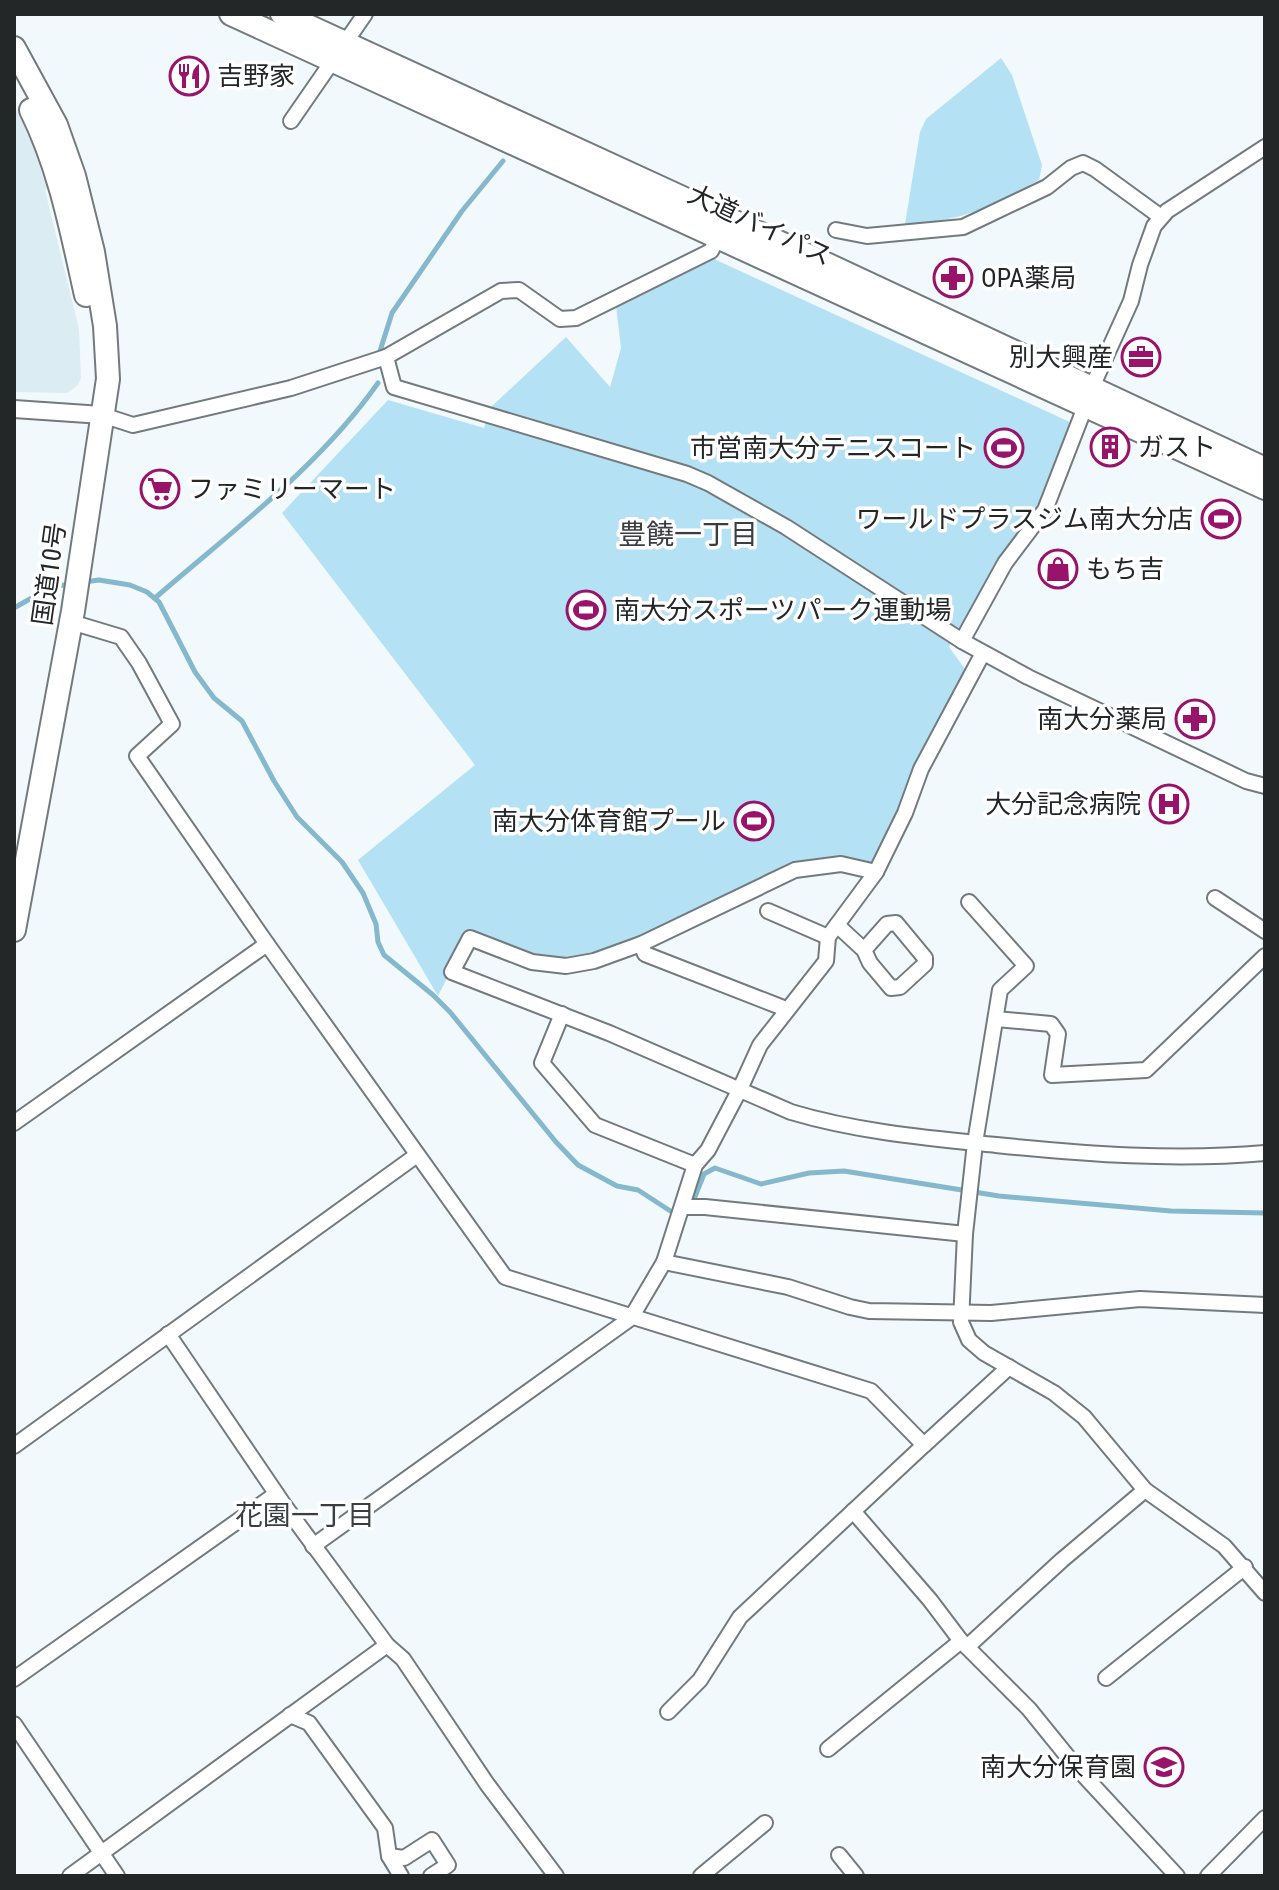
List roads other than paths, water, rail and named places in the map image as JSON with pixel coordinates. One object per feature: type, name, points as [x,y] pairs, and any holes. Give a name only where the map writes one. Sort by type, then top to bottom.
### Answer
[{"type":"highway","name":"大道バイパス","points":[[231,14],[340,52],[1263,475]]},
{"type":"highway","name":"大道バイパス","points":[[282,14],[340,52],[718,237],[1089,397]]},
{"type":"highway","name":"国道10号","points":[[14,48],[56,125],[74,176],[105,326],[108,379],[72,616],[14,930]]},
{"type":"highway","name":"国道10号","points":[[14,75],[42,131],[59,182],[92,319],[102,415]]},
{"type":"street","points":[[291,121],[365,14]]},
{"type":"street","points":[[962,641],[1005,563],[1045,510],[1131,301],[1148,241],[1161,217],[1265,147]]},
{"type":"street","points":[[836,230],[875,236],[963,227],[1047,187],[1071,168],[1083,163],[1161,217]]},
{"type":"street","points":[[14,409],[102,415],[133,425],[291,388],[386,357],[501,291],[519,290],[560,319],[576,318],[711,251],[718,237]]},
{"type":"street","points":[[386,357],[394,387],[687,474],[708,483],[786,527],[983,653],[1246,781],[1265,786]]},
{"type":"street","points":[[72,616],[121,637],[139,663],[172,724],[137,756],[505,1277],[871,1391],[924,1445]]},
{"type":"street","points":[[313,1546],[631,1318],[664,1262],[695,1165],[708,1150],[760,1045],[826,961],[833,931],[876,872],[905,813],[921,769],[983,653]]},
{"type":"street","points":[[876,872],[841,864],[795,870],[641,944],[594,961],[566,966],[532,962],[470,938],[452,972],[562,1014],[791,1112],[815,1119],[882,1133],[1106,1155],[1212,1158],[1265,1153]]},
{"type":"street","points":[[1215,898],[1265,931]]},
{"type":"street","points":[[969,902],[1026,966],[1000,990],[975,1143],[965,1234],[961,1322],[969,1340],[984,1353],[1054,1393],[1084,1417],[1145,1490],[1224,1546],[1265,1593]]},
{"type":"street","points":[[768,911],[833,931],[864,950],[870,963],[891,988],[900,987],[925,964],[925,958],[896,923],[887,924],[864,950]]},
{"type":"street","points":[[14,1123],[267,944]]},
{"type":"street","points":[[641,944],[645,954],[786,1009]]},
{"type":"street","points":[[996,1019],[1051,1024],[1058,1034],[1052,1075],[1146,1070],[1265,956]]},
{"type":"street","points":[[562,1014],[542,1063],[595,1125],[695,1165]]},
{"type":"street","points":[[14,1446],[417,1155]]},
{"type":"street","points":[[683,1207],[965,1234]]},
{"type":"street","points":[[664,1262],[788,1287],[859,1310],[1007,1312],[1140,1299],[1265,1305]]},
{"type":"street","points":[[168,1334],[313,1546],[387,1645],[403,1659],[487,1784],[556,1876]]},
{"type":"street","points":[[668,1712],[700,1680],[740,1617],[1009,1367]]},
{"type":"street","points":[[828,1749],[964,1644],[1145,1490]]},
{"type":"street","points":[[14,1679],[276,1494]]},
{"type":"street","points":[[853,1511],[964,1644],[1029,1709],[1076,1767],[1177,1876]]},
{"type":"street","points":[[1106,1678],[1245,1567]]},
{"type":"street","points":[[70,1876],[387,1645]]},
{"type":"street","points":[[290,1715],[309,1723],[385,1828],[389,1856],[401,1876]]},
{"type":"street","points":[[14,1724],[117,1876]]},
{"type":"street","points":[[1208,1876],[1265,1818]]},
{"type":"street","points":[[701,1876],[765,1823]]},
{"type":"street","points":[[389,1856],[404,1858],[432,1840],[448,1865],[431,1876]]},
{"type":"street","points":[[839,1855],[856,1876]]},
{"type":"waterway","points":[[380,351],[392,313],[462,211],[503,161]]},
{"type":"waterway","points":[[155,598],[302,470],[355,414],[378,383]]},
{"type":"waterway","points":[[84,582],[99,580],[130,585],[147,592],[159,602],[195,672],[214,698],[242,721],[297,817],[342,862],[363,893],[384,955],[450,1012],[556,1142],[578,1165],[617,1186],[638,1190],[675,1214],[678,1211]]},
{"type":"waterway","points":[[14,608],[51,587],[71,584]]},
{"type":"waterway","points":[[689,1203],[694,1199],[704,1174],[715,1168],[761,1184],[809,1173],[844,1171],[999,1196],[1171,1211],[1265,1213]]},
{"type":"place","name":"吉野家","points":[[189,76]]},
{"type":"place","name":"OPA薬局","points":[[953,278]]},
{"type":"place","name":"別大興産","points":[[1141,357]]},
{"type":"place","name":"ガスト","points":[[1110,447]]},
{"type":"place","name":"市営南大分テニスコート","points":[[1004,448]]},
{"type":"place","name":"ファミリーマート","points":[[160,489]]},
{"type":"place","name":"ワールドプラスジム南大分店","points":[[1221,519]]},
{"type":"place","name":"もち吉","points":[[1058,569]]},
{"type":"place","name":"南大分スポーツパーク運動場","points":[[586,610]]},
{"type":"place","name":"南大分薬局","points":[[1195,719]]},
{"type":"place","name":"大分記念病院","points":[[1169,804]]},
{"type":"place","name":"南大分体育館プール","points":[[754,821]]},
{"type":"place","name":"南大分保育園","points":[[1164,1767]]},
{"type":"district","name":"豊饒一丁目","points":[[688,534]]},
{"type":"district","name":"花園一丁目","points":[[305,1515]]}]
